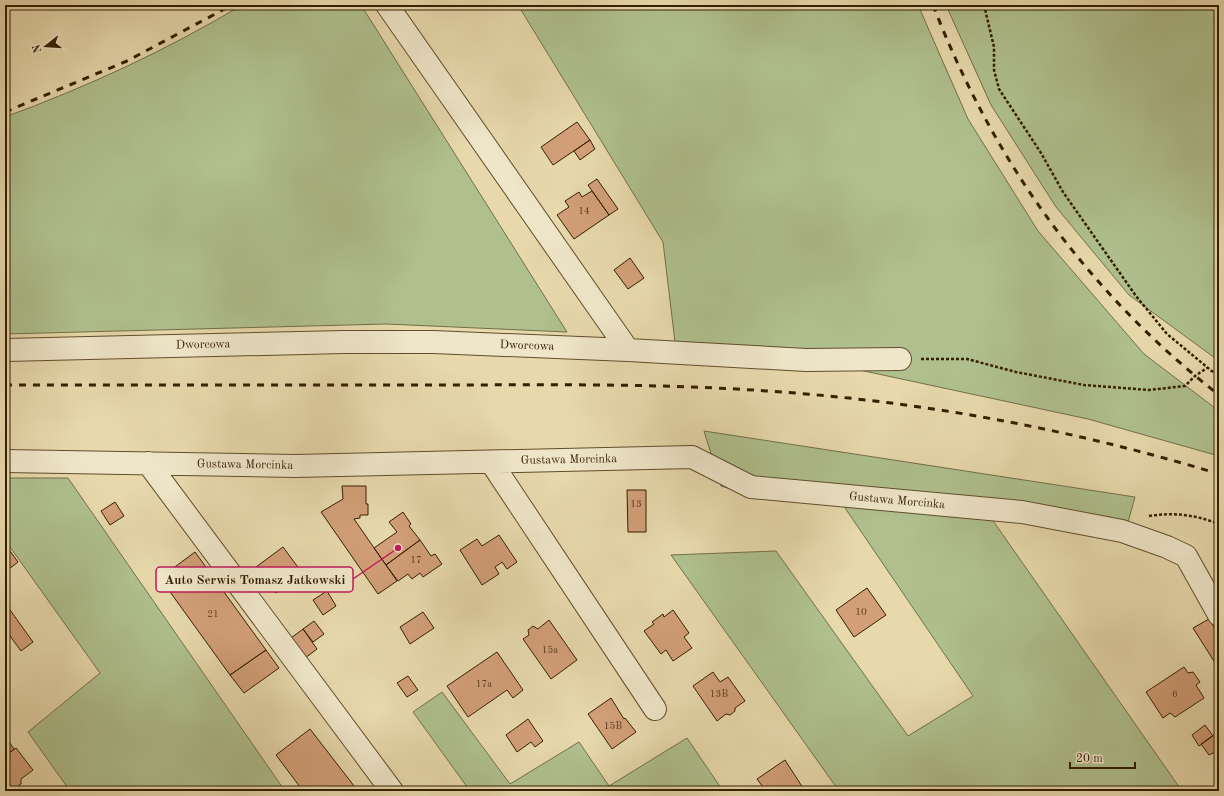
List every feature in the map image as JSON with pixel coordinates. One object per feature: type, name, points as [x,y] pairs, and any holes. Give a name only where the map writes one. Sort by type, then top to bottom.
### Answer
[{"type":"street","points":[[386,5],[628,350]]},
{"type":"street","name":"Dworcowa","points":[[5,350],[336,342],[434,342],[628,350],[806,360],[900,359]]},
{"type":"street","name":"Gustawa Morcinka","points":[[5,461],[294,466],[692,457],[751,487],[1022,512],[1122,532],[1167,547],[1186,556],[1219,615]]},
{"type":"street","points":[[491,462],[655,709]]},
{"type":"street","points":[[148,463],[392,791]]},
{"type":"path","points":[[984,5],[994,46],[994,70],[999,89],[1041,153],[1063,192],[1136,296],[1167,334],[1219,377]]},
{"type":"path","points":[[900,359],[967,359],[1016,372],[1084,385],[1149,390],[1185,386],[1194,376],[1207,368]]},
{"type":"path","points":[[1122,532],[1124,525],[1130,522],[1141,517],[1158,514],[1200,517],[1219,524]]},
{"type":"green space","points":[[242,5],[361,5],[567,332],[386,324],[5,334],[5,117],[126,67],[214,22]]},
{"type":"green space","points":[[518,5],[918,5],[968,119],[1038,231],[1144,354],[1219,411],[1219,456],[1088,419],[771,351],[675,342],[663,242]]},
{"type":"green space","points":[[946,5],[1219,5],[1219,361],[1129,295],[1056,207],[991,105]]},
{"type":"green space","points":[[704,431],[1135,497],[1123,540],[989,515],[1182,791],[839,791],[671,555],[776,551],[908,736],[973,696],[843,505],[751,495],[721,486]]},
{"type":"green space","points":[[5,478],[68,478],[285,791],[70,791],[28,732],[100,673],[5,540]]},
{"type":"green space","points":[[442,692],[510,784],[579,742],[609,786],[687,738],[723,791],[470,791],[413,712]]},
{"type":"building","points":[[577,122],[590,140],[553,165],[541,147]]},
{"type":"building","points":[[590,140],[595,149],[580,160],[574,151]]},
{"type":"building","points":[[597,179],[618,209],[609,215],[588,185]]},
{"type":"building","points":[[592,191],[609,215],[574,239],[557,215],[569,207],[565,201],[579,192],[582,197]]},
{"type":"building","points":[[630,258],[644,278],[628,289],[614,270]]},
{"type":"building","points":[[342,486],[366,486],[366,504],[368,504],[368,515],[360,515],[360,518],[354,519],[397,581],[378,594],[321,512],[343,499]]},
{"type":"building","points":[[627,490],[646,490],[646,532],[628,532]]},
{"type":"building","points":[[115,502],[124,516],[110,525],[101,511]]},
{"type":"building","points":[[403,512],[411,524],[409,526],[420,540],[386,565],[374,548],[397,532],[389,522]]},
{"type":"building","points":[[499,535],[517,562],[507,569],[502,562],[495,567],[499,574],[482,585],[460,550],[477,539],[482,546]]},
{"type":"building","points":[[420,540],[431,556],[435,554],[442,564],[423,577],[420,573],[412,579],[408,574],[398,581],[386,565]]},
{"type":"building","points":[[5,544],[18,562],[9,569],[5,563]]},
{"type":"building","points":[[283,547],[303,574],[276,593],[256,567]]},
{"type":"building","points":[[195,552],[266,650],[230,675],[160,578]]},
{"type":"building","points":[[867,588],[886,615],[854,637],[836,610]]},
{"type":"building","points":[[327,591],[336,606],[323,615],[313,600]]},
{"type":"building","points":[[5,603],[33,642],[21,651],[5,629]]},
{"type":"building","points":[[673,610],[689,633],[684,637],[692,648],[673,661],[666,650],[661,654],[644,631],[654,624],[652,622],[663,614],[664,617]]},
{"type":"building","points":[[423,612],[434,628],[410,644],[400,627]]},
{"type":"building","points":[[1209,619],[1219,635],[1219,669],[1193,628]]},
{"type":"building","points":[[549,620],[577,660],[551,679],[523,639],[529,635],[528,630],[533,626],[538,629]]},
{"type":"building","points":[[314,621],[324,634],[313,642],[303,629]]},
{"type":"building","points":[[303,629],[317,649],[305,658],[291,638]]},
{"type":"building","points":[[266,650],[279,668],[244,693],[230,675]]},
{"type":"building","points":[[497,652],[523,690],[513,698],[507,690],[468,717],[447,686]]},
{"type":"building","points":[[1184,667],[1188,673],[1193,672],[1200,682],[1196,685],[1204,698],[1175,717],[1170,713],[1163,718],[1146,692]]},
{"type":"building","points":[[713,672],[720,682],[728,677],[745,701],[735,708],[735,711],[730,715],[726,714],[717,721],[693,686]]},
{"type":"building","points":[[408,676],[418,690],[407,697],[397,683]]},
{"type":"building","points":[[611,698],[624,719],[625,718],[636,732],[612,749],[588,714]]},
{"type":"building","points":[[528,719],[543,741],[535,747],[531,742],[517,752],[506,735]]},
{"type":"building","points":[[1205,725],[1213,736],[1199,746],[1192,735]]},
{"type":"building","points":[[310,729],[358,791],[303,791],[276,755]]},
{"type":"building","points":[[1219,731],[1219,750],[1209,755],[1201,744]]},
{"type":"building","points":[[5,736],[14,749],[5,756]]},
{"type":"building","points":[[16,748],[33,770],[21,779],[21,784],[14,789],[8,788],[5,791],[5,756]]},
{"type":"building","points":[[785,760],[805,791],[766,791],[757,779]]},
{"type":"railway","points":[[5,112],[127,61],[232,5]]},
{"type":"railway","points":[[933,5],[957,63],[985,118],[1015,170],[1049,220],[1086,267],[1127,312],[1171,355],[1219,395]]},
{"type":"railway","points":[[5,385],[598,385],[725,388],[767,391],[882,402],[995,419],[1108,443],[1219,474]]},
{"type":"place","name":"Auto Serwis Tomasz Jatkowski","points":[[398,548]]}]
